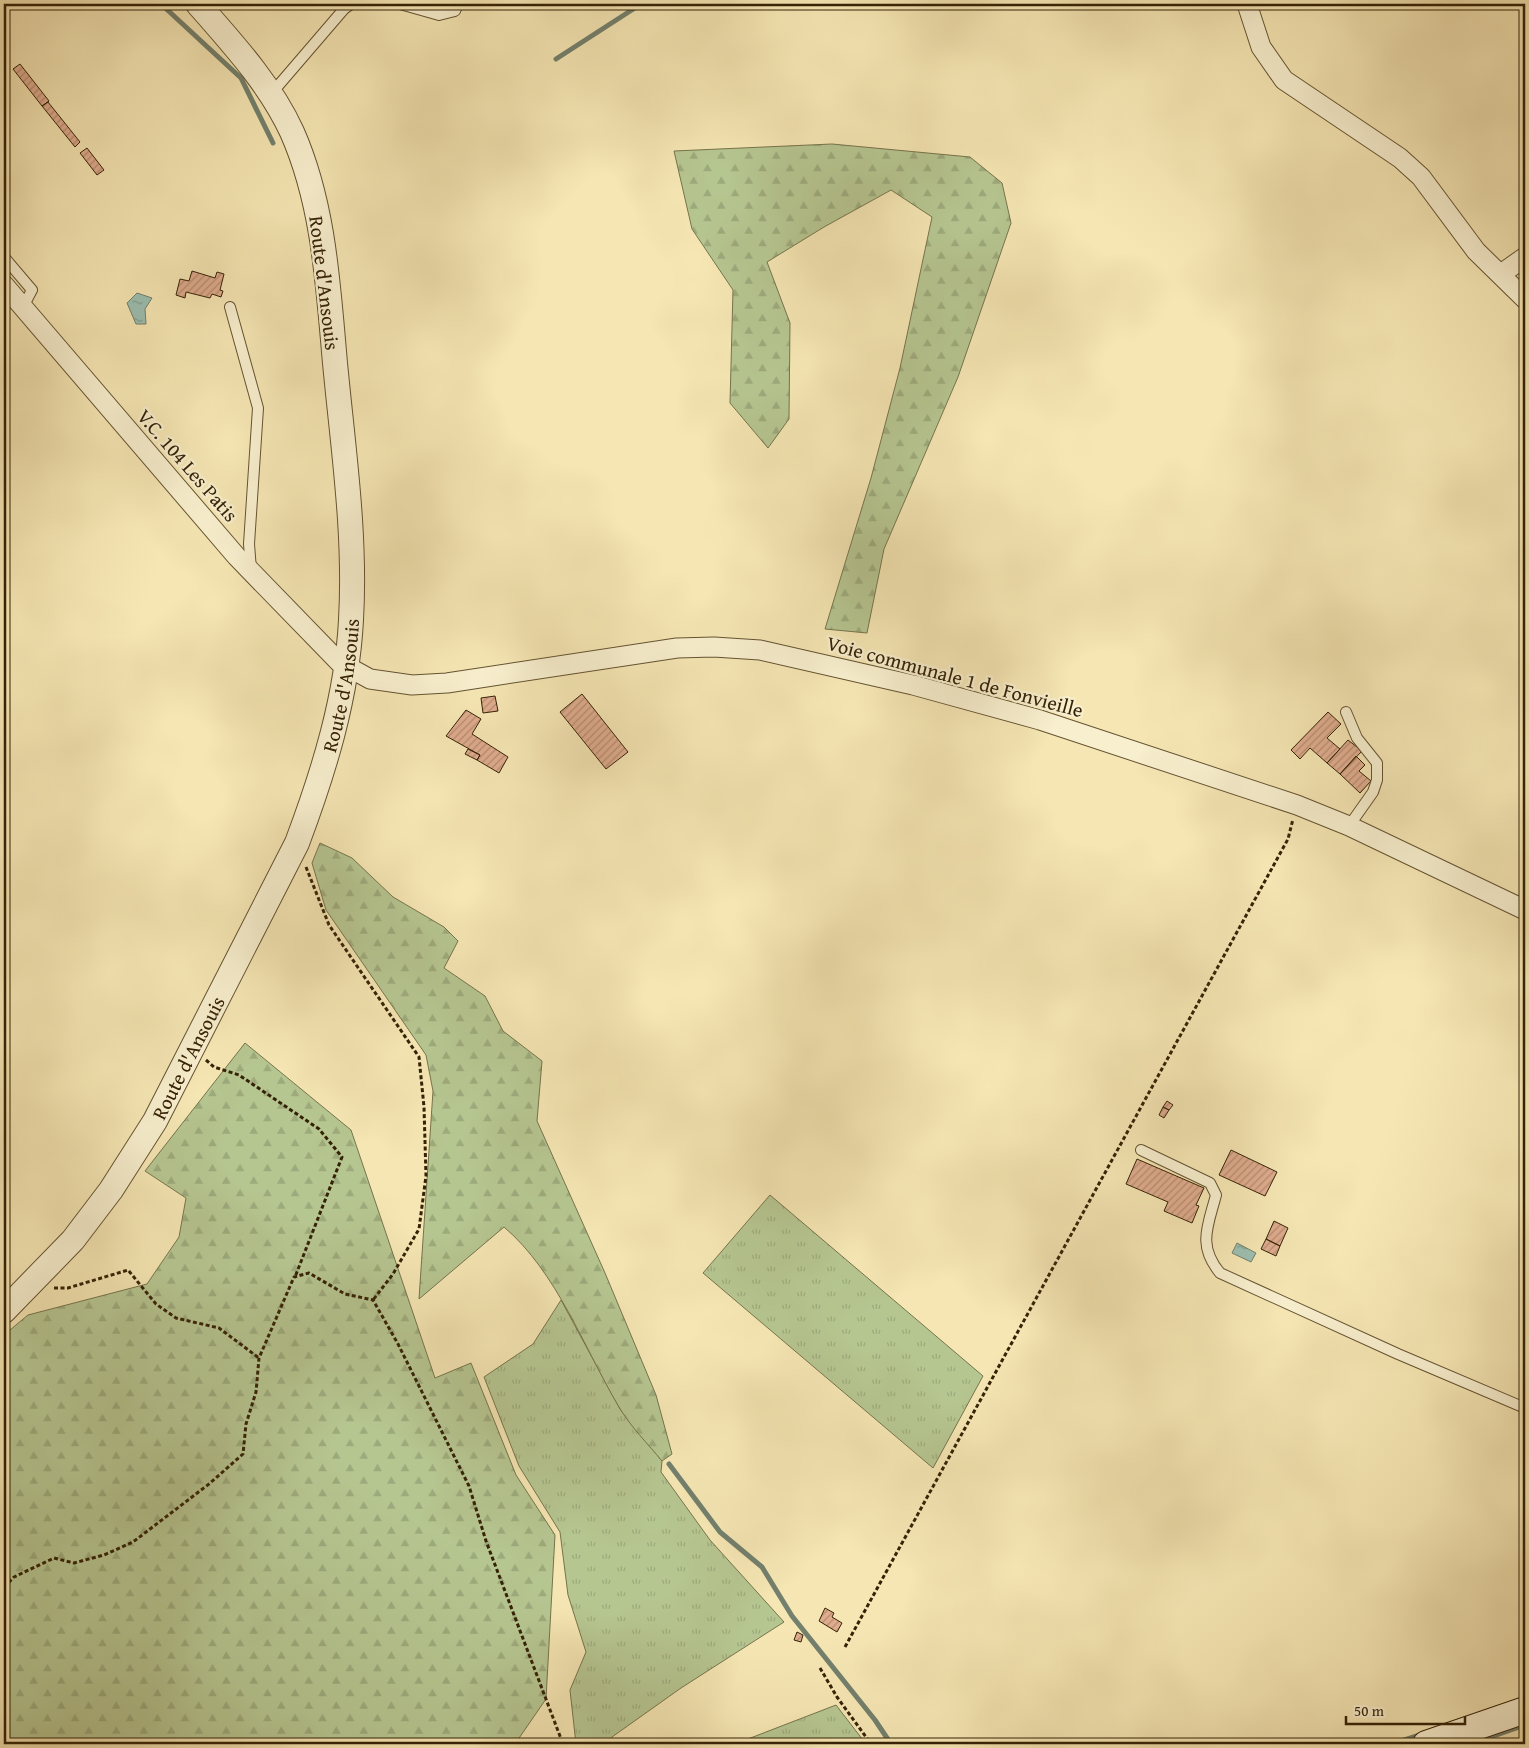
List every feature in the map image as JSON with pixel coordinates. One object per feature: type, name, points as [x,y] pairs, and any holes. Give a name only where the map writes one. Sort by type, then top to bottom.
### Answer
[{"type":"main road","points":[[1426,1744],[1525,1710]]},
{"type":"street","name":"Route d'Ansouis","points":[[4,1311],[29,1288],[73,1240],[111,1190],[155,1121],[297,843],[330,746],[340,704],[351,621],[351,544],[329,292],[318,216],[307,170],[292,131],[271,94],[248,62],[198,4]]},
{"type":"street","points":[[1247,4],[1261,47],[1284,80],[1400,158],[1421,177],[1476,251],[1525,299]]},
{"type":"street","points":[[1501,274],[1525,257]]},
{"type":"street","name":"V.C. 104 Les Patis","points":[[4,285],[251,571],[345,667]]},
{"type":"street","name":"Voie communale 1 de Fonvieille","points":[[345,667],[370,679],[412,685],[447,683],[677,648],[714,647],[760,650],[913,685],[1040,720],[1297,805],[1349,826],[1525,910]]},
{"type":"lane","points":[[271,94],[344,9],[351,4]]},
{"type":"lane","points":[[400,4],[439,15],[455,11],[458,4]]},
{"type":"lane","points":[[4,257],[32,290],[22,307]]},
{"type":"lane","points":[[230,307],[258,408],[250,544],[251,571]]},
{"type":"lane","points":[[1346,712],[1357,738],[1377,762],[1377,780],[1373,792],[1349,826]]},
{"type":"lane","points":[[1141,1150],[1210,1183],[1216,1195],[1207,1231],[1206,1250],[1210,1260],[1220,1273],[1398,1354],[1525,1408]]},
{"type":"path","points":[[845,1647],[1288,839],[1297,805]]},
{"type":"path","points":[[297,843],[328,925],[419,1057],[424,1106],[426,1176],[419,1229],[393,1274],[373,1300]]},
{"type":"path","points":[[4,1587],[14,1577],[54,1558],[74,1563],[104,1555],[133,1542],[209,1484],[243,1454],[246,1424],[256,1392],[259,1358],[342,1157],[319,1129],[239,1075],[214,1067],[192,1049]]},
{"type":"path","points":[[29,1288],[68,1288],[128,1270],[156,1304],[176,1318],[219,1328],[259,1358]]},
{"type":"path","points":[[294,1277],[309,1273],[345,1294],[373,1300],[398,1344],[470,1486],[486,1541],[527,1643],[540,1686],[564,1744]]},
{"type":"path","points":[[820,1668],[837,1697],[871,1744]]},
{"type":"green space","points":[[832,144],[970,157],[1002,183],[1011,223],[958,377],[884,549],[867,633],[825,629],[871,478],[900,368],[932,217],[891,190],[824,227],[767,262],[790,323],[789,419],[768,448],[730,403],[733,290],[692,229],[674,151]]},
{"type":"green space","points":[[320,843],[352,858],[393,897],[444,927],[458,941],[444,968],[485,996],[503,1031],[542,1061],[537,1121],[605,1273],[656,1395],[672,1454],[662,1461],[623,1414],[554,1288],[523,1245],[504,1227],[419,1299],[433,1091],[426,1055],[326,910],[312,863]]},
{"type":"green space","points":[[245,1043],[351,1130],[435,1378],[471,1363],[516,1475],[555,1535],[546,1699],[515,1744],[4,1744],[4,1335],[28,1315],[147,1284],[179,1237],[186,1198],[145,1171]]},
{"type":"green space","points":[[770,1195],[983,1376],[933,1468],[703,1273]]},
{"type":"green space","points":[[561,1300],[620,1409],[662,1461],[661,1472],[710,1540],[784,1622],[681,1688],[612,1737],[608,1744],[576,1744],[570,1690],[586,1652],[568,1595],[560,1532],[519,1466],[484,1377],[533,1344]]},
{"type":"green space","points":[[836,1705],[866,1744],[735,1744]]},
{"type":"water","points":[[137,293],[152,298],[145,309],[146,324],[136,324],[127,303]]},
{"type":"water","points":[[1237,1243],[1256,1253],[1251,1262],[1232,1253]]},
{"type":"building","points":[[20,64],[49,101],[42,106],[13,69]]},
{"type":"building","points":[[48,102],[80,142],[75,147],[42,106]]},
{"type":"building","points":[[87,148],[104,170],[97,175],[80,153]]},
{"type":"building","points":[[192,271],[215,278],[217,272],[224,274],[220,290],[223,291],[221,297],[212,294],[210,298],[186,292],[185,298],[176,295],[180,279],[189,281]]},
{"type":"building","points":[[582,694],[628,752],[606,769],[560,712]]},
{"type":"building","points":[[495,696],[498,711],[483,713],[481,698]]},
{"type":"building","points":[[466,710],[481,719],[472,734],[508,757],[499,773],[477,760],[480,755],[446,736]]},
{"type":"building","points":[[1328,712],[1341,724],[1327,738],[1340,749],[1327,763],[1310,748],[1300,759],[1291,750]]},
{"type":"building","points":[[1348,740],[1362,751],[1340,774],[1327,763]]},
{"type":"building","points":[[468,749],[480,755],[477,760],[465,754]]},
{"type":"building","points":[[1356,756],[1365,765],[1359,771],[1371,781],[1360,793],[1340,774]]},
{"type":"building","points":[[1167,1101],[1173,1105],[1169,1110],[1163,1107]]},
{"type":"building","points":[[1163,1107],[1169,1110],[1164,1118],[1159,1115]]},
{"type":"building","points":[[1231,1150],[1277,1172],[1265,1196],[1219,1175]]},
{"type":"building","points":[[1137,1159],[1204,1188],[1196,1205],[1199,1206],[1192,1223],[1164,1211],[1168,1202],[1126,1184]]},
{"type":"building","points":[[1274,1221],[1288,1228],[1280,1246],[1266,1239]]},
{"type":"building","points":[[1266,1239],[1280,1246],[1276,1256],[1261,1249]]},
{"type":"building","points":[[825,1608],[834,1613],[832,1617],[842,1623],[837,1632],[819,1621]]},
{"type":"building","points":[[797,1632],[803,1635],[801,1642],[794,1640]]},
{"type":"waterway","points":[[161,4],[241,78],[273,143]]},
{"type":"waterway","points":[[556,59],[641,4]]},
{"type":"waterway","points":[[669,1464],[720,1532],[762,1567],[792,1616],[875,1720],[891,1744]]},
{"type":"waterway","points":[[1471,1744],[1525,1725]]},
{"type":"waterway","points":[[1392,1744],[1420,1735]]}]
